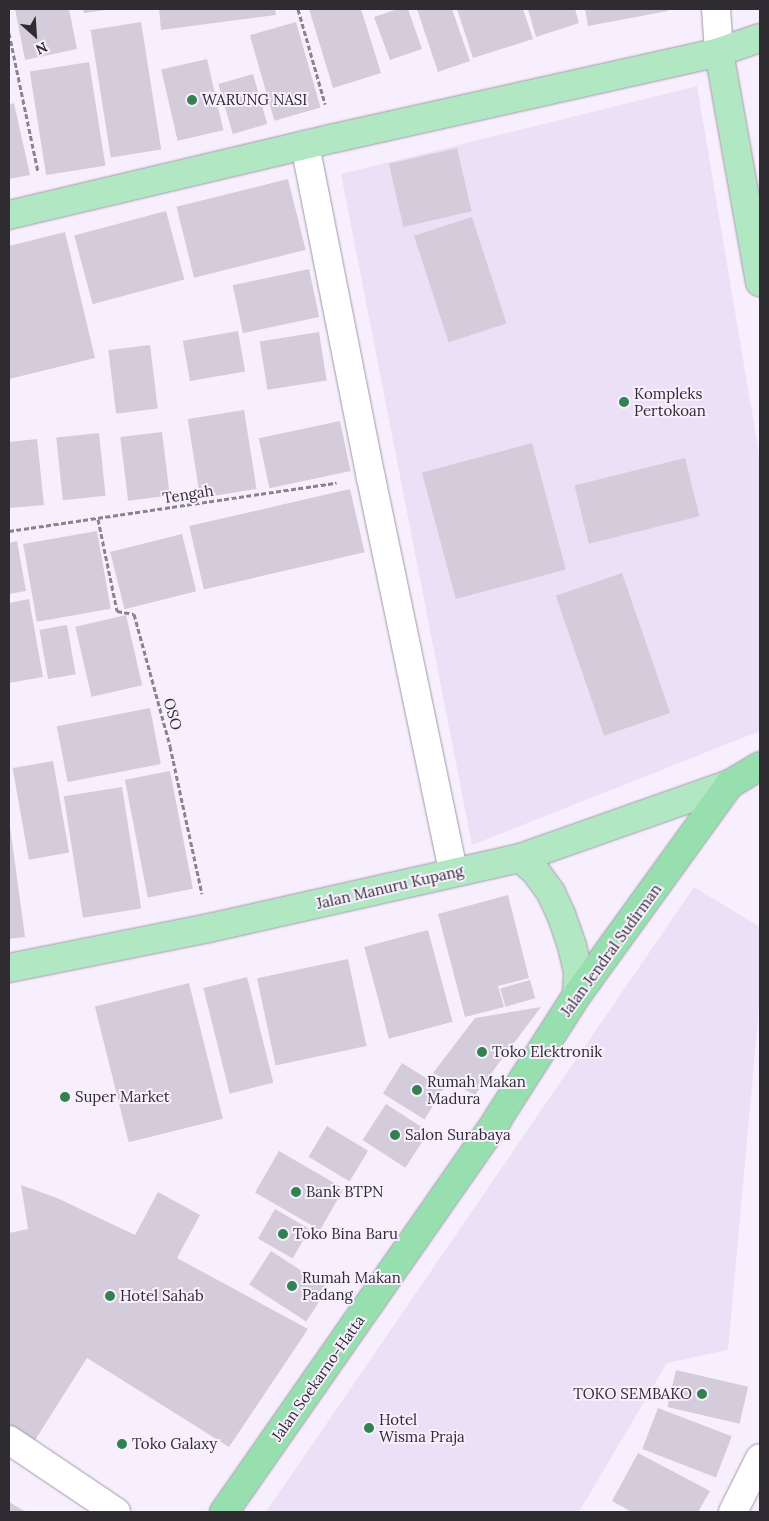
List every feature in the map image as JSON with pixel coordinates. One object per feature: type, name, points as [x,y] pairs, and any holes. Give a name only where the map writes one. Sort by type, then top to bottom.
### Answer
[{"type":"highway","name":"Jalan Manuru Kupang","points":[[730,784],[760,766]]},
{"type":"highway","name":"Jalan Jendral Sudirman","points":[[497,1120],[577,995],[730,784]]},
{"type":"highway","name":"Jalan Soekarno-Hatta","points":[[224,1512],[497,1120]]},
{"type":"main road","points":[[9,215],[335,138],[719,52],[760,38]]},
{"type":"main road","points":[[719,52],[760,282]]},
{"type":"main road","name":"Jalan Manuru Kupang","points":[[9,968],[209,928],[520,858],[730,784]]},
{"type":"main road","points":[[520,858],[536,872],[551,893],[561,914],[572,946],[578,973],[577,995]]},
{"type":"street","points":[[716,9],[719,52]]},
{"type":"street","points":[[305,145],[371,478],[453,872]]},
{"type":"street","points":[[9,1440],[116,1512]]},
{"type":"street","points":[[734,1512],[760,1458]]},
{"type":"path","points":[[298,9],[335,138]]},
{"type":"path","points":[[9,33],[45,205]]},
{"type":"path","name":"Tengah","points":[[9,531],[371,478]]},
{"type":"path","name":"OSO","points":[[98,519],[117,611],[134,614],[137,624],[170,746],[209,928]]},
{"type":"shaded area","points":[[697,86],[760,460],[760,731],[472,845],[341,174]]},
{"type":"shaded area","points":[[694,887],[760,927],[760,997],[728,1350],[667,1363],[579,1512],[266,1512]]},
{"type":"building","points":[[15,9],[69,9],[77,49],[25,60]]},
{"type":"building","points":[[83,9],[105,9],[105,10],[84,13]]},
{"type":"building","points":[[159,9],[275,9],[276,15],[161,30]]},
{"type":"building","points":[[309,9],[361,9],[381,73],[333,88]]},
{"type":"building","points":[[398,9],[408,9],[422,49],[390,60],[374,17]]},
{"type":"building","points":[[417,9],[452,9],[470,61],[438,72]]},
{"type":"building","points":[[457,9],[523,9],[533,39],[473,58]]},
{"type":"building","points":[[528,9],[575,9],[579,23],[536,37]]},
{"type":"building","points":[[585,9],[667,9],[668,11],[588,26]]},
{"type":"building","points":[[141,22],[161,149],[111,157],[91,30]]},
{"type":"building","points":[[296,22],[321,108],[274,121],[250,35]]},
{"type":"building","name":"WARUNG NASI","points":[[207,59],[223,130],[178,141],[161,70]]},
{"type":"building","points":[[89,62],[105,166],[46,175],[30,71]]},
{"type":"building","points":[[253,74],[267,124],[233,134],[218,84]]},
{"type":"building","points":[[14,103],[30,175],[9,179],[9,105]]},
{"type":"building","points":[[457,148],[472,211],[403,227],[389,164]]},
{"type":"building","points":[[288,179],[306,250],[194,278],[176,207]]},
{"type":"building","points":[[166,211],[184,280],[93,304],[74,236]]},
{"type":"building","points":[[472,217],[507,324],[449,342],[414,236]]},
{"type":"building","points":[[65,232],[95,358],[9,379],[9,246]]},
{"type":"building","points":[[309,269],[319,317],[243,333],[233,285]]},
{"type":"building","points":[[238,331],[245,371],[190,381],[183,341]]},
{"type":"building","points":[[319,332],[327,380],[267,390],[260,341]]},
{"type":"building","points":[[150,345],[158,409],[116,414],[108,350]]},
{"type":"building","points":[[244,410],[257,489],[200,498],[188,419]]},
{"type":"building","points":[[340,421],[351,471],[269,488],[259,438]]},
{"type":"building","points":[[162,432],[170,496],[128,501],[120,437]]},
{"type":"building","points":[[99,433],[106,496],[63,500],[56,437]]},
{"type":"building","points":[[37,439],[44,505],[9,508],[9,442]]},
{"type":"building","points":[[532,443],[566,570],[456,599],[422,473]]},
{"type":"building","points":[[685,458],[700,516],[589,544],[574,486]]},
{"type":"building","points":[[350,489],[365,552],[204,589],[189,526]]},
{"type":"building","points":[[97,531],[111,609],[37,622],[23,544]]},
{"type":"building","points":[[182,534],[196,591],[124,609],[110,552]]},
{"type":"building","points":[[17,541],[26,591],[9,594],[9,543]]},
{"type":"building","points":[[622,573],[670,713],[604,736],[556,596]]},
{"type":"building","points":[[29,599],[43,677],[9,683],[9,603]]},
{"type":"building","points":[[126,615],[142,685],[92,697],[75,627]]},
{"type":"building","points":[[67,625],[76,674],[48,679],[39,630]]},
{"type":"building","points":[[150,708],[161,764],[68,782],[57,726]]},
{"type":"building","points":[[53,761],[69,853],[29,860],[13,768]]},
{"type":"building","points":[[170,771],[193,889],[148,898],[125,780]]},
{"type":"building","points":[[122,787],[141,908],[83,918],[64,796]]},
{"type":"building","points":[[9,819],[25,937],[9,939]]},
{"type":"building","points":[[508,895],[529,978],[498,986],[504,1007],[465,1017],[438,914]]},
{"type":"building","points":[[428,930],[453,1022],[389,1039],[364,947]]},
{"type":"building","points":[[348,959],[367,1046],[276,1065],[257,978]]},
{"type":"building","points":[[247,977],[273,1083],[230,1094],[203,988]]},
{"type":"building","points":[[530,980],[535,998],[505,1007],[500,989]]},
{"type":"building","points":[[189,983],[223,1119],[129,1142],[95,1006]]},
{"type":"building","points":[[541,1007],[475,1095],[433,1073],[475,1018]]},
{"type":"building","points":[[402,1063],[444,1089],[424,1119],[383,1094]]},
{"type":"building","points":[[386,1104],[429,1132],[405,1168],[363,1140]]},
{"type":"building","points":[[327,1126],[368,1151],[350,1182],[308,1157]]},
{"type":"building","points":[[279,1151],[344,1188],[320,1230],[255,1193]]},
{"type":"building","points":[[21,1185],[57,1198],[135,1235],[158,1192],[200,1215],[177,1258],[308,1329],[229,1447],[87,1358],[32,1445],[9,1429],[9,1233],[28,1229]]},
{"type":"building","points":[[275,1209],[310,1229],[293,1258],[258,1238]]},
{"type":"building","points":[[271,1251],[328,1288],[306,1322],[249,1285]]},
{"type":"building","points":[[676,1370],[748,1387],[740,1424],[667,1407]]},
{"type":"building","points":[[658,1408],[732,1436],[716,1477],[642,1449]]},
{"type":"building","points":[[638,1453],[710,1491],[698,1512],[632,1512],[612,1501]]},
{"type":"building","points":[[9,1502],[26,1512],[9,1512]]},
{"type":"place","name":"WARUNG NASI","points":[[192,100]]},
{"type":"place","name":"Kompleks Pertokoan","points":[[624,402]]},
{"type":"place","name":"Toko Elektronik","points":[[482,1052]]},
{"type":"place","name":"Rumah Makan Madura","points":[[417,1090]]},
{"type":"place","name":"Super Market","points":[[65,1097]]},
{"type":"place","name":"Salon Surabaya","points":[[395,1135]]},
{"type":"place","name":"Bank BTPN","points":[[296,1192]]},
{"type":"place","name":"Toko Bina Baru","points":[[283,1234]]},
{"type":"place","name":"Rumah Makan Padang","points":[[292,1286]]},
{"type":"place","name":"Hotel Sahab","points":[[110,1296]]},
{"type":"place","name":"TOKO SEMBAKO","points":[[702,1394]]},
{"type":"place","name":"Hotel Wisma Praja","points":[[369,1428]]},
{"type":"place","name":"Toko Galaxy","points":[[122,1444]]}]
